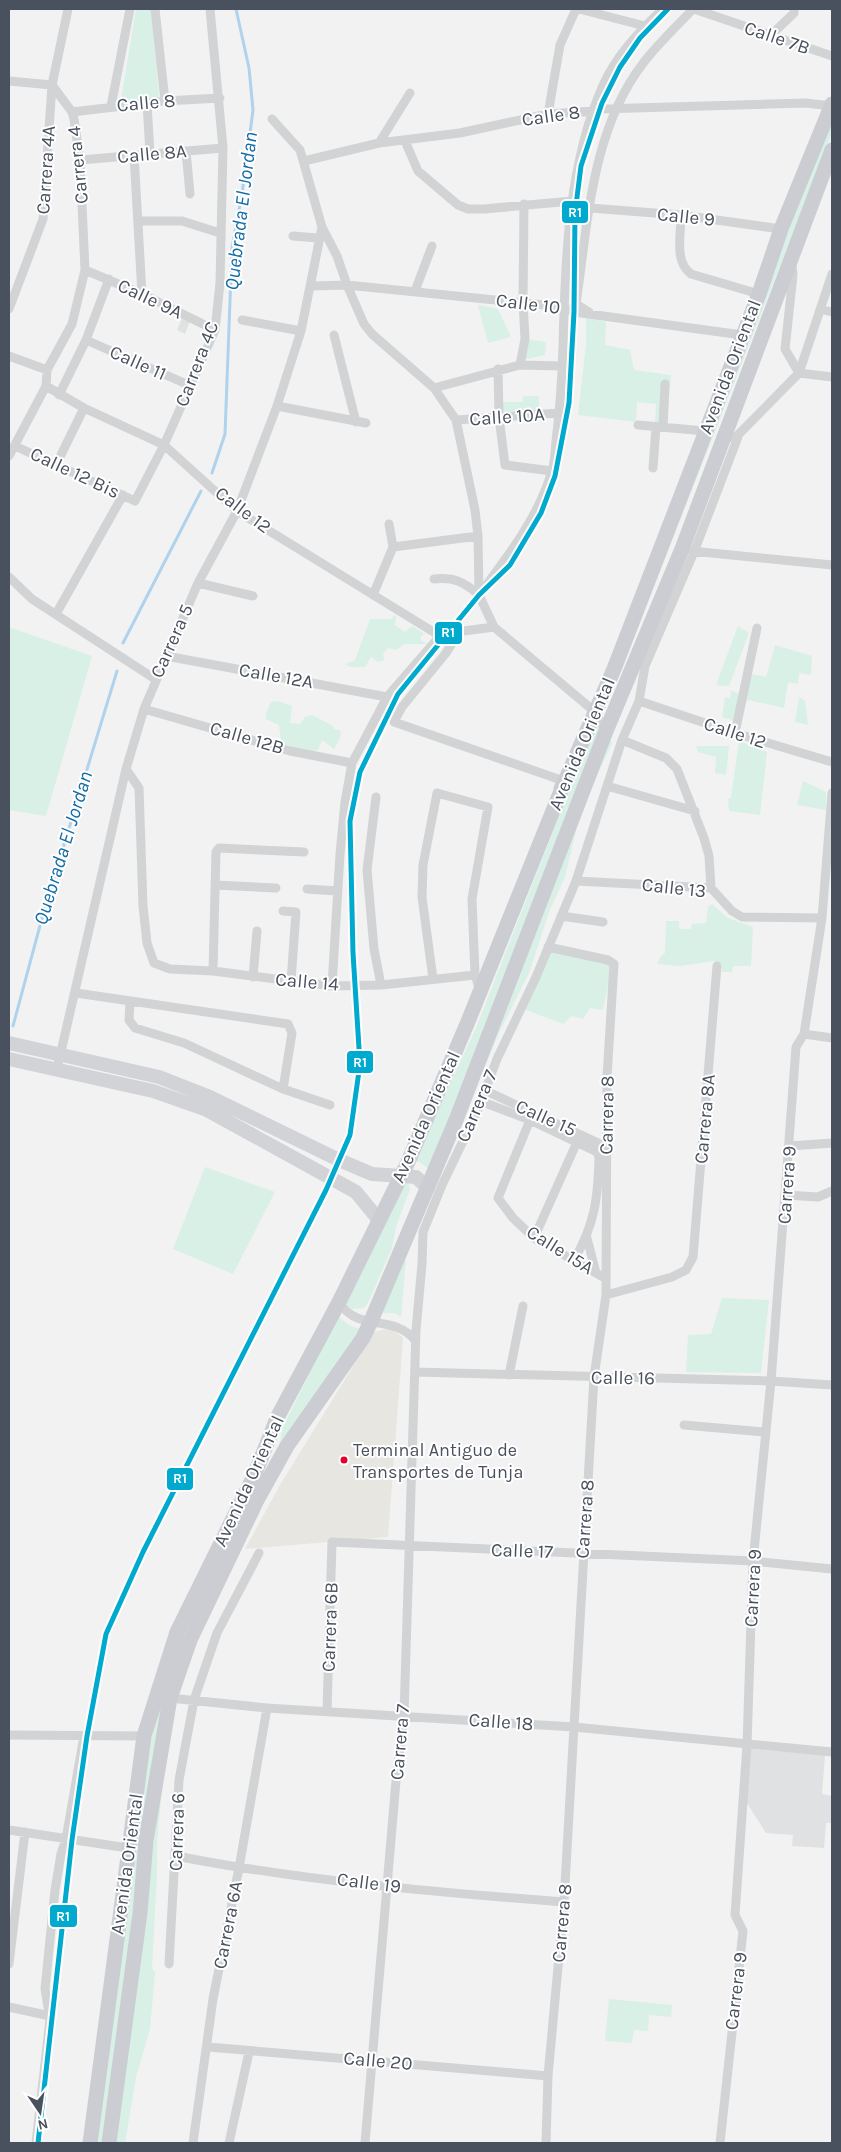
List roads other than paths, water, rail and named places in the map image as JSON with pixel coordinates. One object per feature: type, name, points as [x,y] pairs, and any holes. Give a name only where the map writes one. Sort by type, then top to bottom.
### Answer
[{"type":"main road","name":"Avenida Oriental","points":[[109,2143],[137,1932],[146,1841],[170,1698],[190,1640],[260,1479],[278,1416],[339,1302],[400,1177],[480,991],[648,581],[759,294],[781,229],[832,105]]},
{"type":"main road","name":"Avenida Oriental","points":[[90,2143],[144,1736],[176,1632],[260,1479],[287,1446],[363,1338],[371,1321],[428,1188],[606,731],[688,551],[722,444],[791,255],[832,150]]},
{"type":"main road","points":[[9,1043],[159,1077],[210,1097],[339,1160],[372,1174],[416,1177],[428,1188]]},
{"type":"main road","points":[[9,1059],[153,1091],[207,1110],[356,1192],[378,1219]]},
{"type":"street","points":[[9,81],[52,85],[68,9]]},
{"type":"street","points":[[111,106],[130,9]]},
{"type":"street","points":[[155,9],[165,101]]},
{"type":"street","name":"Carrera 4C","points":[[135,501],[191,386],[220,315],[223,148],[220,98],[210,9]]},
{"type":"street","points":[[548,114],[560,45],[578,9],[645,26]]},
{"type":"street","points":[[479,595],[524,533],[552,471],[559,414],[564,306],[572,201],[578,166],[594,111],[605,82],[645,26],[663,9]]},
{"type":"street","points":[[591,313],[576,304],[600,153],[616,110],[644,63],[693,9]]},
{"type":"street","name":"Calle 7B","points":[[693,9],[832,56]]},
{"type":"street","points":[[770,36],[794,11]]},
{"type":"street","name":"Carrera 4","points":[[52,85],[72,112],[80,160],[85,270]]},
{"type":"street","name":"Carrera 4A","points":[[9,309],[43,220],[52,85]]},
{"type":"street","points":[[379,143],[410,93]]},
{"type":"street","name":"Calle 8","points":[[72,112],[111,106],[220,98]]},
{"type":"street","points":[[147,103],[150,154]]},
{"type":"street","name":"Calle 8","points":[[304,161],[379,143],[460,133],[548,114],[600,109],[805,103],[832,105]]},
{"type":"street","points":[[272,119],[300,150],[322,227],[338,256],[347,286],[364,324],[372,334],[434,388],[456,420],[470,483],[478,536],[479,595],[494,627],[594,711],[606,731]]},
{"type":"street","points":[[405,141],[418,170],[458,205],[468,209],[572,201]]},
{"type":"street","name":"Calle 8A","points":[[80,160],[223,148]]},
{"type":"street","points":[[186,151],[190,194]]},
{"type":"street","points":[[134,155],[142,294]]},
{"type":"street","points":[[520,365],[525,339],[523,302],[524,204]]},
{"type":"street","name":"Calle 9","points":[[590,208],[681,215],[781,229]]},
{"type":"street","points":[[681,215],[680,260],[683,268],[692,274],[759,294]]},
{"type":"street","points":[[139,222],[182,221],[220,233]]},
{"type":"street","name":"Carrera 5","points":[[57,1069],[126,769],[144,709],[155,679],[198,582],[237,511],[277,406],[301,331],[312,286],[318,238],[322,227]]},
{"type":"street","points":[[293,236],[318,238]]},
{"type":"street","points":[[415,291],[432,246]]},
{"type":"street","points":[[791,255],[793,275],[785,349],[798,373]]},
{"type":"street","points":[[9,456],[46,386],[47,370],[72,324],[85,270]]},
{"type":"street","name":"Calle 9A","points":[[85,270],[142,294],[215,330]]},
{"type":"street","points":[[722,444],[738,437],[798,373],[832,274]]},
{"type":"street","points":[[59,395],[86,340],[109,279]]},
{"type":"street","name":"Calle 10","points":[[312,286],[347,286],[415,291],[564,306],[574,312],[742,336]]},
{"type":"street","points":[[820,309],[832,312]]},
{"type":"street","points":[[242,320],[301,331]]},
{"type":"street","points":[[277,406],[361,423],[334,335]]},
{"type":"street","name":"Calle 11","points":[[86,340],[191,386]]},
{"type":"street","points":[[9,356],[47,370]]},
{"type":"street","points":[[434,388],[498,369],[520,365],[562,366]]},
{"type":"street","points":[[498,369],[499,417],[505,466],[552,471]]},
{"type":"street","points":[[798,373],[832,377]]},
{"type":"street","points":[[653,468],[665,384]]},
{"type":"street","name":"Calle 12","points":[[46,386],[84,408],[164,444],[237,511],[440,636]]},
{"type":"street","points":[[56,465],[84,408]]},
{"type":"street","name":"Calle 10A","points":[[456,420],[559,414]]},
{"type":"street","points":[[638,426],[705,431]]},
{"type":"street","name":"Avenida Oriental","points":[[576,880],[622,740],[639,701],[645,666],[688,551],[738,437]]},
{"type":"street","name":"Calle 12 Bis","points":[[15,446],[135,501]]},
{"type":"street","points":[[56,614],[123,496]]},
{"type":"street","points":[[373,595],[393,547],[389,524]]},
{"type":"street","points":[[393,547],[478,536]]},
{"type":"street","points":[[688,551],[832,565]]},
{"type":"street","points":[[9,577],[32,599],[155,679]]},
{"type":"street","points":[[434,579],[450,578],[463,582],[479,595]]},
{"type":"street","points":[[198,582],[253,596]]},
{"type":"street","points":[[332,986],[337,891],[345,802],[352,763],[387,697],[440,636],[448,633],[494,627]]},
{"type":"street","points":[[735,733],[756,628]]},
{"type":"street","points":[[440,636],[451,640],[452,645],[402,707],[394,722],[560,780],[552,800],[556,802]]},
{"type":"street","name":"Calle 12A","points":[[166,656],[387,697]]},
{"type":"street","name":"Calle 12","points":[[639,701],[735,733],[832,762]]},
{"type":"street","name":"Calle 12B","points":[[144,709],[290,750],[352,763]]},
{"type":"street","points":[[622,740],[674,764],[694,811],[709,856],[710,888]]},
{"type":"street","name":"Calle 14","points":[[126,769],[139,788],[147,943],[154,963],[170,969],[213,971],[332,986],[381,985],[475,975]]},
{"type":"street","points":[[606,786],[694,811]]},
{"type":"street","points":[[433,979],[422,896],[423,865],[437,793],[488,807],[472,899],[475,975],[480,991]]},
{"type":"street","name":"Carrera 9","points":[[720,2143],[743,1931],[735,1915],[747,1745],[753,1561],[771,1381],[796,1047],[804,1034],[822,918],[831,838],[832,793]]},
{"type":"street","points":[[376,797],[367,870],[374,949],[381,985]]},
{"type":"street","points":[[213,971],[216,852],[219,848],[304,852]]},
{"type":"street","name":"Calle 13","points":[[576,880],[710,888],[732,911],[742,916],[822,918]]},
{"type":"street","name":"Carrera 7","points":[[365,2143],[387,1885],[404,1715],[415,1340],[423,1232],[432,1206],[477,1112],[484,1090],[576,880]]},
{"type":"street","points":[[216,885],[276,888]]},
{"type":"street","points":[[307,889],[337,891]]},
{"type":"street","points":[[283,911],[296,912],[291,981]]},
{"type":"street","points":[[561,916],[602,922]]},
{"type":"street","points":[[253,977],[257,930]]},
{"type":"street","name":"Carrera 8","points":[[546,2143],[548,2076],[564,1902],[594,1377],[606,1295],[607,1077],[614,964],[608,960],[548,947]]},
{"type":"street","name":"Carrera 8A","points":[[606,1295],[672,1277],[686,1270],[693,1257],[717,966]]},
{"type":"street","points":[[76,993],[288,1024],[292,1033],[283,1089]]},
{"type":"street","points":[[130,1001],[129,1020],[136,1028],[192,1046],[283,1089],[330,1105]]},
{"type":"street","points":[[804,1034],[832,1038]]},
{"type":"street","name":"Calle 15","points":[[484,1090],[607,1147]]},
{"type":"street","name":"Calle 15","points":[[480,1101],[530,1120],[598,1152],[597,1202],[587,1238]]},
{"type":"street","name":"Calle 15A","points":[[530,1120],[498,1198],[513,1218],[534,1238],[605,1278]]},
{"type":"street","points":[[534,1238],[577,1142]]},
{"type":"street","points":[[790,1146],[832,1143]]},
{"type":"street","points":[[428,1188],[432,1206]]},
{"type":"street","points":[[786,1195],[818,1197],[832,1191]]},
{"type":"street","points":[[574,1260],[587,1238]]},
{"type":"street","points":[[587,1238],[596,1273]]},
{"type":"street","points":[[339,1302],[352,1317],[401,1328],[408,1331],[415,1340]]},
{"type":"street","points":[[509,1374],[524,1306]]},
{"type":"street","name":"Calle 16","points":[[414,1372],[771,1381],[832,1386]]},
{"type":"street","points":[[684,1425],[765,1432]]},
{"type":"street","name":"Calle 17","points":[[332,1542],[753,1561],[832,1569]]},
{"type":"street","name":"Carrera 6B","points":[[328,1712],[332,1542]]},
{"type":"street","points":[[194,1700],[217,1633],[259,1553]]},
{"type":"street","name":"Calle 18","points":[[170,1698],[267,1708],[574,1727],[832,1752]]},
{"type":"street","name":"Carrera 6","points":[[169,1964],[179,1780],[194,1700]]},
{"type":"street","name":"Carrera 6A","points":[[193,2143],[208,2047],[213,1998],[239,1868],[267,1708]]},
{"type":"street","points":[[9,1735],[144,1736]]},
{"type":"street","points":[[36,2143],[50,2016],[46,1989],[55,1890],[84,1736]]},
{"type":"street","points":[[9,1830],[128,1848]]},
{"type":"street","points":[[9,1964],[26,1832]]},
{"type":"street","name":"Calle 19","points":[[176,1856],[239,1868],[433,1892],[564,1902]]},
{"type":"street","points":[[9,2007],[50,2016]]},
{"type":"street","name":"Calle 20","points":[[208,2047],[548,2076]]},
{"type":"street","points":[[230,2143],[249,2052]]},
{"type":"waterway","name":"Quebrada El Jordan","points":[[212,473],[225,434],[232,248],[242,194],[253,110],[249,68],[236,9]]},
{"type":"waterway","name":"Quebrada El Jordan","points":[[123,643],[201,491]]},
{"type":"waterway","name":"Quebrada El Jordan","points":[[13,1026],[45,907],[117,671]]},
{"type":"place","name":"Terminal Antiguo de Transportes de Tunja","points":[[344,1460]]}]
